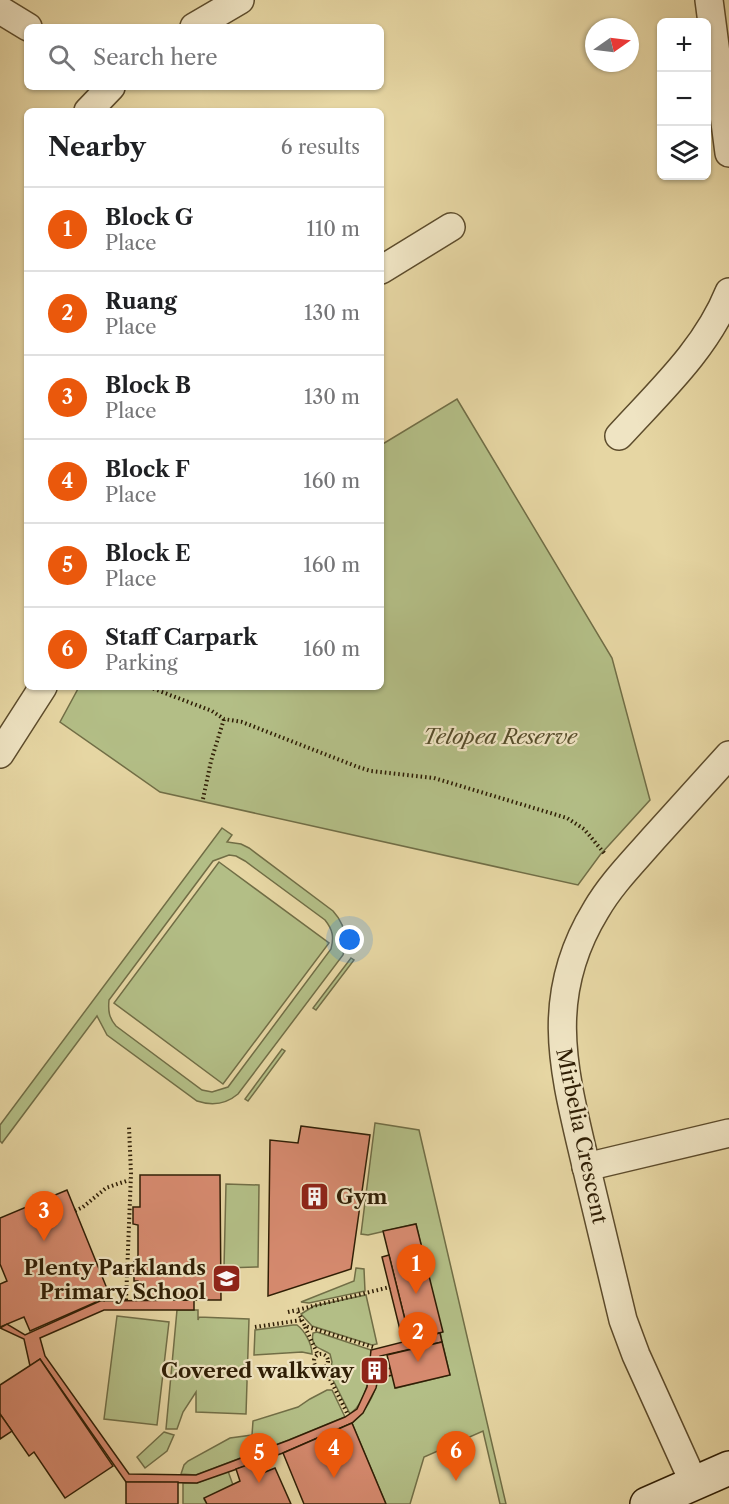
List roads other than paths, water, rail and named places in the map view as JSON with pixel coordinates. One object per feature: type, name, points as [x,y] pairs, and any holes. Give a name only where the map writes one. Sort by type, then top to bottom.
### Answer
[{"type":"street","points":[[199,24],[240,0]]},
{"type":"street","points":[[709,0],[729,153]]},
{"type":"street","points":[[0,10],[24,25]]},
{"type":"street","points":[[384,268],[451,227]]},
{"type":"street","points":[[619,436],[699,346],[720,314],[729,292]]},
{"type":"street","points":[[0,754],[41,690]]},
{"type":"street","name":"Mirbelia Crescent","points":[[694,1483],[627,1336],[567,1082],[562,1050],[563,1007],[575,953],[596,909],[612,885],[729,755]]},
{"type":"street","points":[[586,1167],[729,1133]]},
{"type":"street","points":[[647,1504],[729,1468]]},
{"type":"place","name":"Gym","points":[[315,1196]]},
{"type":"place","name":"Block B","points":[[44,1241]]},
{"type":"place","name":"Plenty Parklands Primary School","points":[[227,1279]]},
{"type":"place","name":"Block G","points":[[416,1294]]},
{"type":"place","name":"Ruang","points":[[418,1362]]},
{"type":"place","name":"Covered walkway","points":[[375,1370]]},
{"type":"place","name":"Block F","points":[[334,1478]]},
{"type":"place","name":"Staff Carpark","points":[[456,1481]]},
{"type":"place","name":"Block E","points":[[259,1483]]},
{"type":"park label","name":"Telopea Reserve","points":[[500,736]]}]
